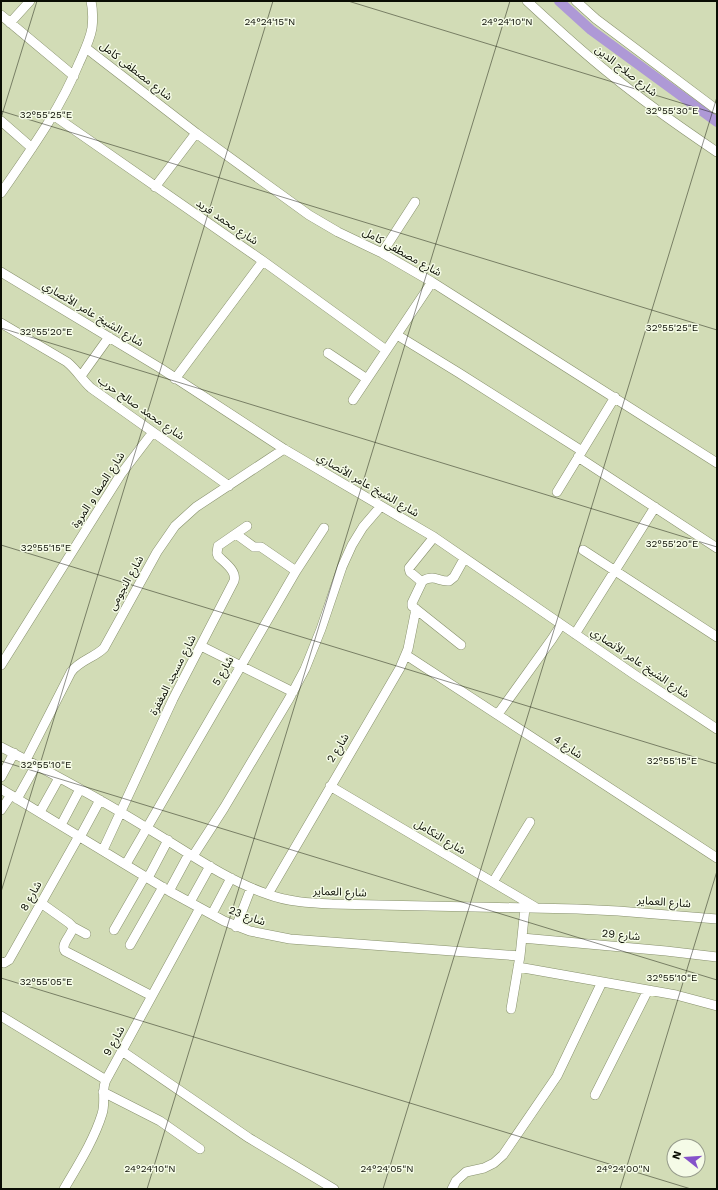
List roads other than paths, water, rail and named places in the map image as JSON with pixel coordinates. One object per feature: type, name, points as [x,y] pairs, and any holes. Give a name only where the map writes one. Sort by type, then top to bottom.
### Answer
[{"type":"street","points":[[10,23],[30,1]]},
{"type":"street","points":[[1,193],[53,115],[74,76],[92,29],[93,16],[91,1]]},
{"type":"street","name":"شارع صلاح الدين","points":[[527,1],[610,75],[673,122],[717,152]]},
{"type":"street","points":[[576,1],[596,19],[717,110]]},
{"type":"street","points":[[1,15],[74,76]]},
{"type":"street","name":"شارع مصطفى كامل","points":[[86,48],[196,133],[309,215],[338,232],[382,253],[432,282],[717,463]]},
{"type":"street","name":"شارع محمد فريد","points":[[53,115],[263,261],[386,350]]},
{"type":"street","points":[[1,121],[32,148]]},
{"type":"street","points":[[155,187],[196,133]]},
{"type":"street","points":[[382,253],[415,202]]},
{"type":"street","points":[[175,379],[263,261]]},
{"type":"street","name":"شارع الشيخ عامر الأنصاري","points":[[1,272],[154,364],[284,449],[434,537],[561,625],[717,729]]},
{"type":"street","points":[[353,400],[432,282]]},
{"type":"street","name":"شارع محمد صالح حرب","points":[[1,323],[59,356],[75,368],[91,388],[229,486]]},
{"type":"street","points":[[397,335],[459,373],[717,548]]},
{"type":"street","points":[[81,376],[109,338]]},
{"type":"street","points":[[328,353],[367,379]]},
{"type":"street","points":[[557,492],[615,397]]},
{"type":"street","name":"شارع الصفا و المروة","points":[[1,665],[121,474],[153,432]]},
{"type":"street","name":"شارع النجومى","points":[[26,760],[72,672],[79,663],[94,656],[104,648],[166,538],[185,516],[196,507],[284,449]]},
{"type":"street","points":[[130,945],[248,768],[293,692],[318,635],[342,567],[352,545],[363,528],[381,506]]},
{"type":"street","points":[[575,634],[655,507]]},
{"type":"street","name":"شارع مسجد المغفرة","points":[[103,850],[161,724],[235,578],[233,571],[218,556],[217,549],[221,543],[247,526]]},
{"type":"street","name":"شارع 5","points":[[126,864],[240,666],[296,571],[324,528]]},
{"type":"street","points":[[236,534],[254,547],[261,547],[296,571]]},
{"type":"street","points":[[434,537],[409,568],[410,573],[422,581],[430,578],[449,581],[454,577],[464,559]]},
{"type":"street","points":[[583,550],[717,637]]},
{"type":"street","name":"شارع 2","points":[[268,894],[393,680],[406,655],[413,629],[416,609],[412,606],[412,603],[422,585],[422,581]]},
{"type":"street","points":[[416,609],[461,645]]},
{"type":"street","points":[[498,714],[561,625]]},
{"type":"street","points":[[201,646],[293,692]]},
{"type":"street","name":"شارع 4","points":[[406,655],[717,858]]},
{"type":"street","name":"شارع العماير","points":[[1,747],[100,800],[231,878],[268,894],[310,903],[618,911],[717,919]]},
{"type":"street","points":[[1,777],[14,753]]},
{"type":"street","points":[[1,810],[14,797],[36,765]]},
{"type":"street","points":[[40,812],[59,778]]},
{"type":"street","name":"شارع التكامل","points":[[330,786],[537,908]]},
{"type":"street","name":"شارع 23","points":[[1,789],[166,889],[236,927],[263,935],[290,939],[520,956]]},
{"type":"street","points":[[61,825],[80,789]]},
{"type":"street","name":"شارع 8","points":[[1,962],[4,963],[9,960],[100,800]]},
{"type":"street","points":[[493,882],[530,822]]},
{"type":"street","points":[[114,930],[168,840]]},
{"type":"street","points":[[190,902],[210,866]]},
{"type":"street","points":[[212,914],[231,878]]},
{"type":"street","points":[[236,927],[252,888]]},
{"type":"street","points":[[41,903],[70,923],[73,927],[86,934]]},
{"type":"street","name":"شارع 9","points":[[64,1189],[86,1151],[99,1123],[105,1102],[103,1092],[104,1084],[200,908]]},
{"type":"street","points":[[511,1009],[520,956],[525,908]]},
{"type":"street","points":[[73,927],[72,932],[63,947],[65,951],[152,996]]},
{"type":"street","name":"شارع 29","points":[[522,938],[666,951],[717,958]]},
{"type":"street","points":[[518,967],[694,999],[717,1006]]},
{"type":"street","points":[[452,1189],[456,1181],[466,1172],[484,1168],[494,1163],[503,1155],[557,1076],[602,982]]},
{"type":"street","points":[[595,1095],[648,990]]},
{"type":"street","points":[[1,1016],[106,1080]]},
{"type":"street","points":[[122,1051],[249,1138],[334,1189]]},
{"type":"street","points":[[103,1092],[160,1121],[200,1149]]},
{"type":"waterway","points":[[559,1],[591,30],[717,122]]}]
